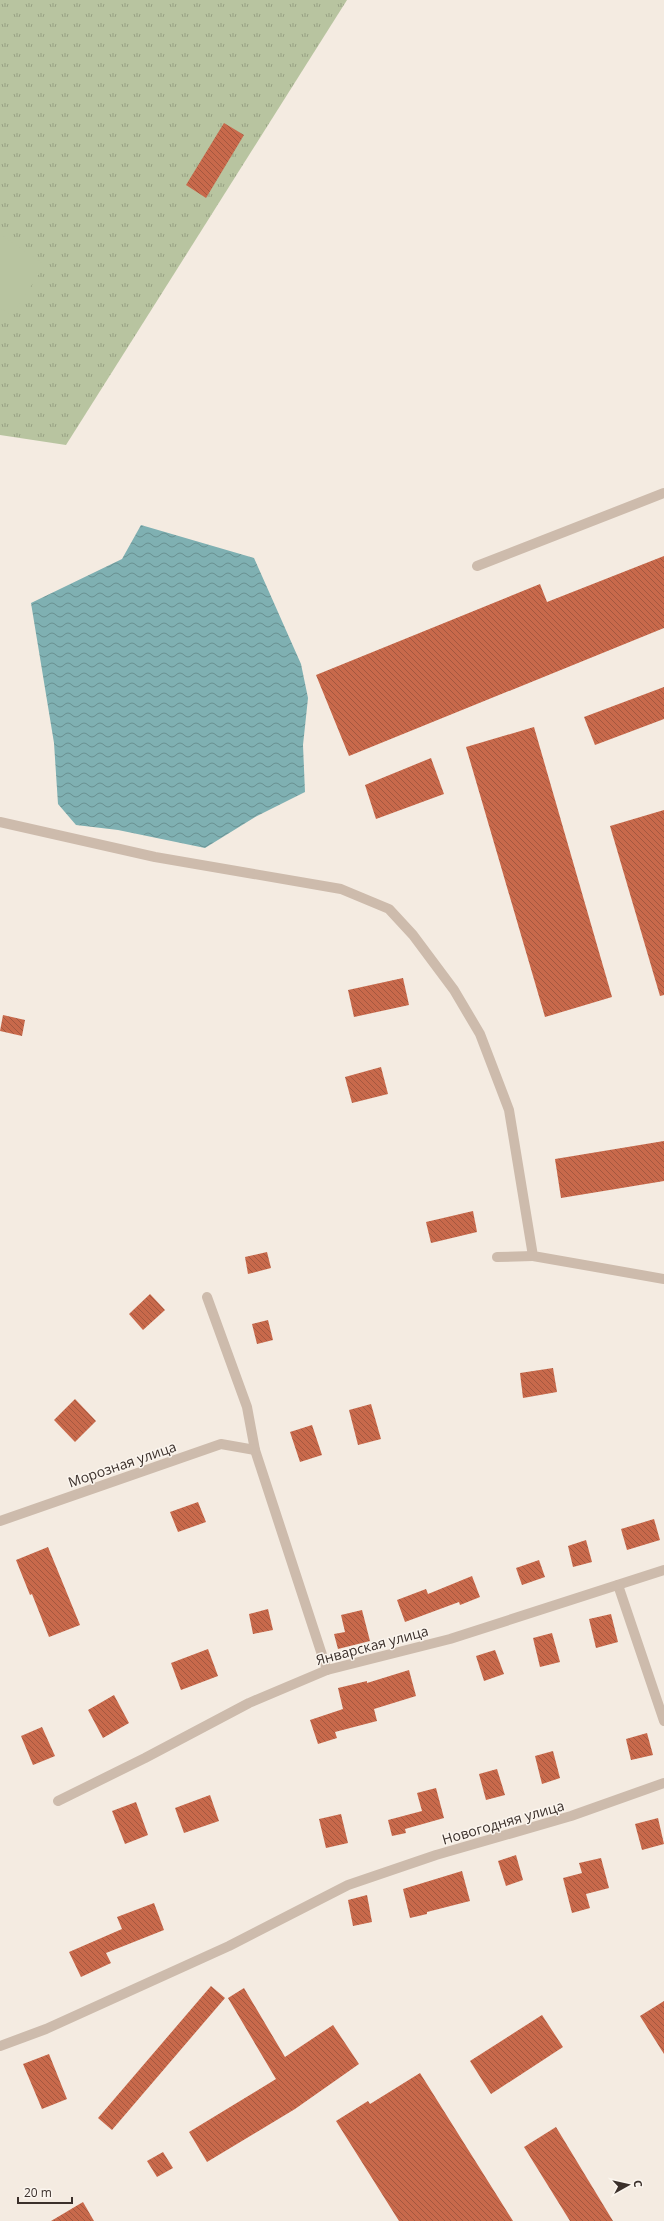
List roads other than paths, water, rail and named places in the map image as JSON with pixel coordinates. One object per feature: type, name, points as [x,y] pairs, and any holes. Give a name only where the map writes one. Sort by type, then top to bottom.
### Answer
[{"type":"street","points":[[477,566],[664,493]]},
{"type":"street","points":[[0,822],[156,857],[341,889],[389,909],[413,935],[454,990],[480,1034],[509,1110],[533,1256]]},
{"type":"street","points":[[496,1257],[533,1256],[664,1279]]},
{"type":"street","points":[[207,1297],[247,1407],[255,1450],[327,1670]]},
{"type":"street","name":"Морозная улица","points":[[0,1521],[221,1444],[255,1450]]},
{"type":"street","name":"Январская улица","points":[[58,1801],[145,1758],[249,1703],[327,1670],[450,1639],[664,1570]]},
{"type":"street","points":[[618,1585],[664,1721]]},
{"type":"street","name":"Новогодняя улица","points":[[0,2046],[46,2029],[228,1946],[348,1885],[436,1856],[571,1816],[664,1783]]},
{"type":"water","points":[[141,525],[254,558],[301,664],[308,698],[303,745],[305,792],[257,816],[205,848],[118,830],[76,825],[58,804],[54,743],[31,603],[122,559]]}]
